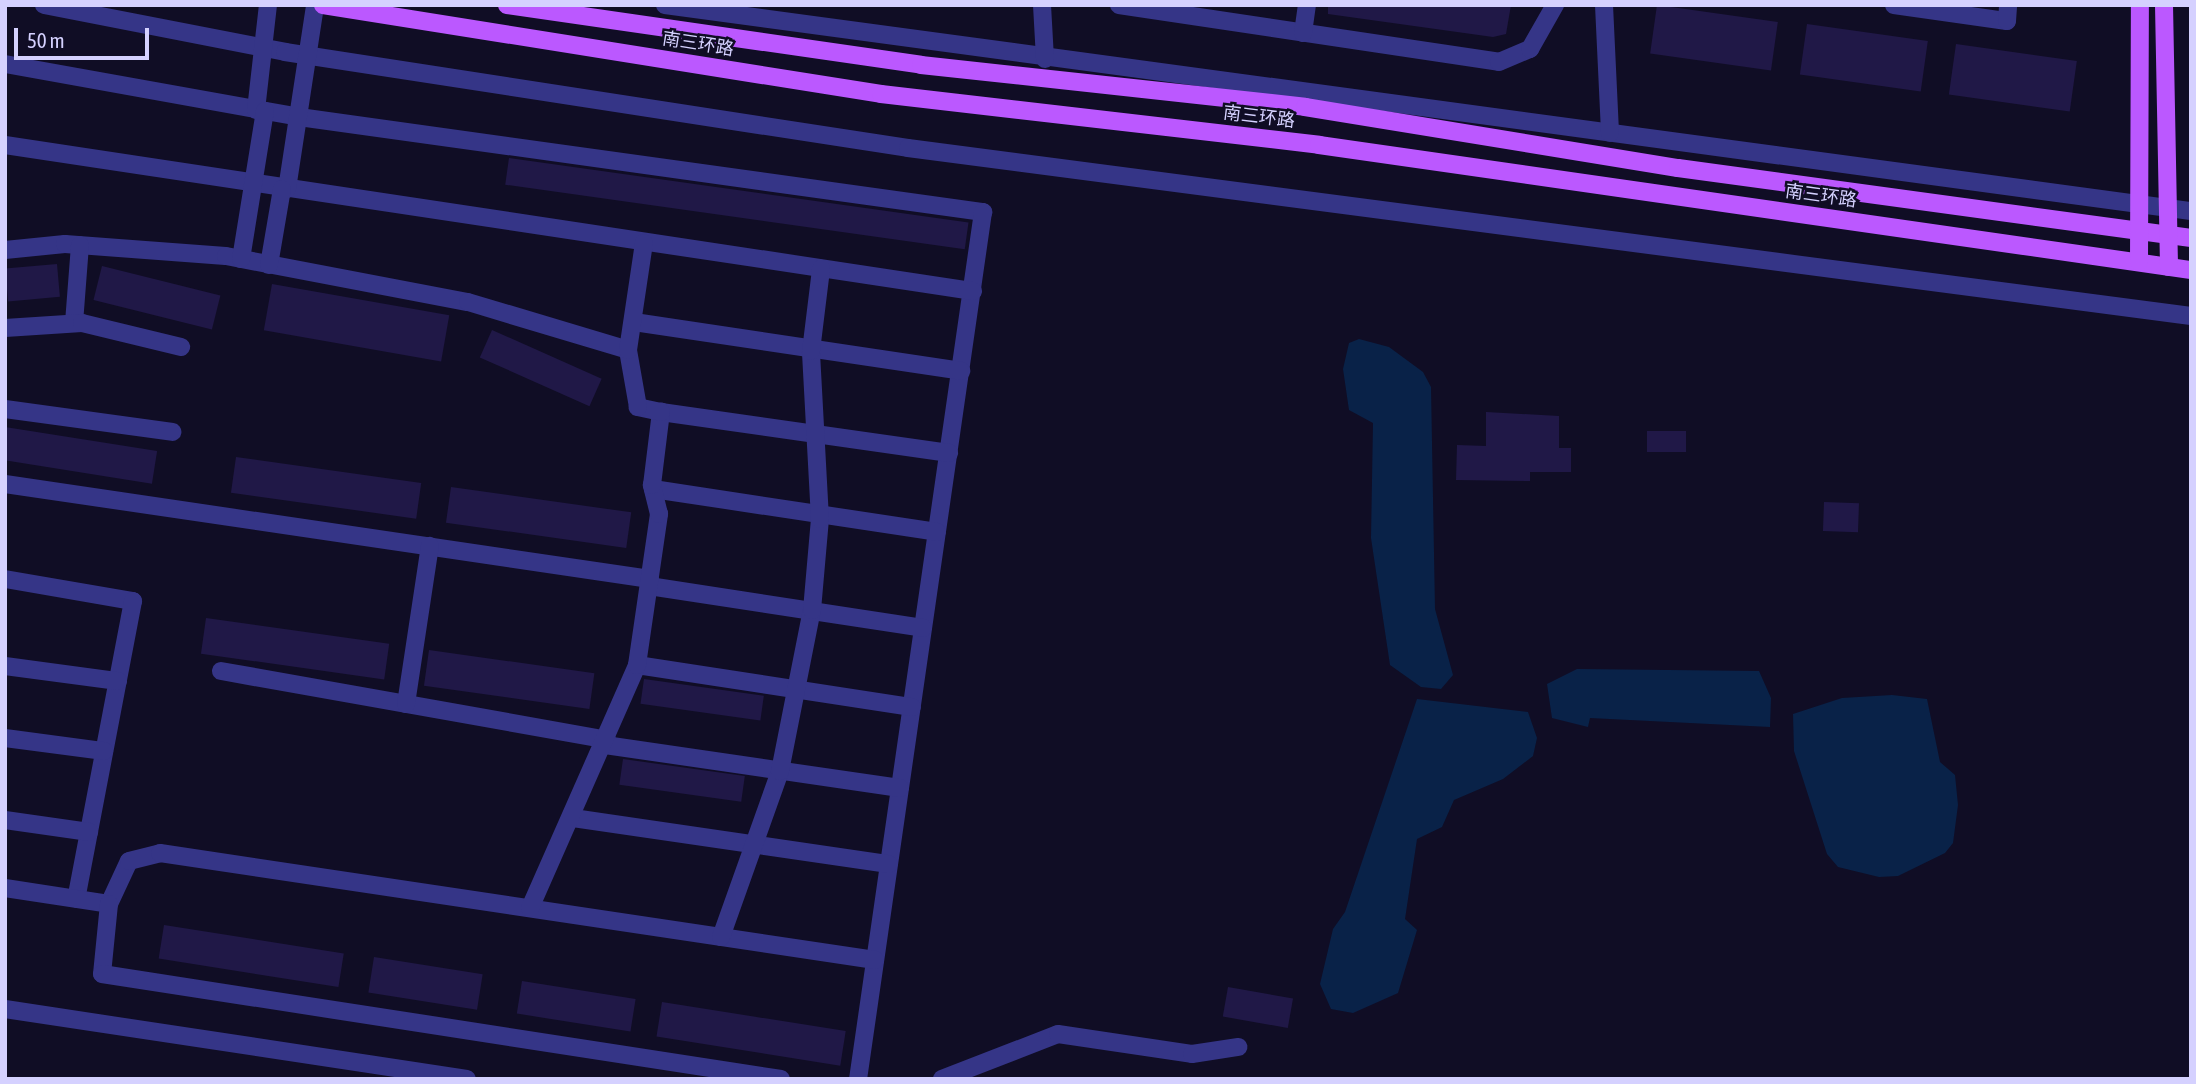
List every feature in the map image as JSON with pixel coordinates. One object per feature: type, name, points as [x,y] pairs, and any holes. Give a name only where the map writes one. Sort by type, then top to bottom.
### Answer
[{"type":"main road","name":"南三环路","points":[[323,5],[881,94],[1319,145],[2191,270]]},
{"type":"main road","name":"南三环路","points":[[507,5],[921,65],[1306,107],[1678,168],[2191,238]]},
{"type":"main road","points":[[2138,262],[2140,5]]},
{"type":"main road","points":[[2164,5],[2169,267]]},
{"type":"street","points":[[44,5],[308,55],[908,148],[2191,316]]},
{"type":"street","points":[[241,259],[261,111],[263,47],[268,5]]},
{"type":"street","points":[[270,265],[299,117],[315,5]]},
{"type":"street","points":[[665,5],[1045,59],[1230,78],[1611,133],[2191,211]]},
{"type":"street","points":[[1042,5],[1045,59]]},
{"type":"street","points":[[1119,5],[1499,62],[1530,49],[1555,5]]},
{"type":"street","points":[[1303,33],[1307,5]]},
{"type":"street","points":[[1604,5],[1611,133]]},
{"type":"street","points":[[1894,5],[2007,22],[2008,5]]},
{"type":"street","points":[[5,64],[299,117],[983,212],[858,1079]]},
{"type":"street","points":[[5,145],[821,270],[973,290]]},
{"type":"street","points":[[644,243],[628,349],[638,407],[949,453]]},
{"type":"street","points":[[74,323],[80,245]]},
{"type":"street","points":[[5,250],[80,245],[241,259],[468,302],[628,349]]},
{"type":"street","points":[[721,937],[757,845],[780,771],[812,611],[819,514],[811,351],[821,270]]},
{"type":"street","points":[[634,322],[811,351],[961,371]]},
{"type":"street","points":[[5,328],[74,323],[181,347]]},
{"type":"street","points":[[5,409],[172,432]]},
{"type":"street","points":[[530,908],[573,818],[637,665],[659,514],[653,489],[661,412]]},
{"type":"street","points":[[5,484],[430,546],[923,628]]},
{"type":"street","points":[[653,489],[937,532]]},
{"type":"street","points":[[406,704],[430,546]]},
{"type":"street","points":[[5,579],[134,601],[76,899]]},
{"type":"street","points":[[637,665],[912,707]]},
{"type":"street","points":[[5,666],[118,681]]},
{"type":"street","points":[[220,671],[606,743],[900,788]]},
{"type":"street","points":[[5,738],[104,751]]},
{"type":"street","points":[[573,818],[889,864]]},
{"type":"street","points":[[5,820],[89,832]]},
{"type":"street","points":[[781,1079],[102,974],[109,904],[129,861],[160,853],[875,960]]},
{"type":"street","points":[[5,888],[109,904]]},
{"type":"street","points":[[5,1010],[467,1079]]},
{"type":"street","points":[[942,1079],[1058,1034],[1192,1054],[1238,1047]]},
{"type":"water","points":[[1359,339],[1389,347],[1423,372],[1431,387],[1435,609],[1453,675],[1441,689],[1421,687],[1390,665],[1371,538],[1373,423],[1349,410],[1343,369],[1349,343]]},
{"type":"water","points":[[1577,669],[1759,671],[1771,698],[1770,727],[1590,718],[1588,727],[1552,718],[1547,684]]},
{"type":"water","points":[[1892,695],[1927,699],[1940,762],[1955,775],[1958,805],[1953,843],[1945,853],[1898,876],[1879,877],[1838,867],[1827,854],[1794,751],[1793,714],[1842,698]]},
{"type":"water","points":[[1417,699],[1528,712],[1537,738],[1533,756],[1503,779],[1454,800],[1442,827],[1417,839],[1405,919],[1417,930],[1398,993],[1353,1013],[1331,1009],[1320,984],[1333,929],[1345,912]]},
{"type":"building","points":[[1328,5],[1511,5],[1506,34],[1493,37],[1328,14]]},
{"type":"building","points":[[1657,5],[1778,22],[1771,71],[1650,54]]},
{"type":"building","points":[[1807,24],[1928,41],[1921,91],[1800,75]]},
{"type":"building","points":[[1956,44],[2077,61],[2070,111],[1949,95]]},
{"type":"building","points":[[509,158],[968,223],[965,249],[505,185]]},
{"type":"building","points":[[57,264],[60,297],[8,301],[5,269]]},
{"type":"building","points":[[102,266],[220,296],[212,329],[94,300]]},
{"type":"building","points":[[272,284],[449,315],[441,362],[264,330]]},
{"type":"building","points":[[492,330],[602,379],[589,406],[480,357]]},
{"type":"building","points":[[1486,412],[1559,416],[1559,448],[1571,448],[1571,472],[1530,472],[1530,481],[1456,480],[1457,445],[1486,446]]},
{"type":"building","points":[[5,427],[157,451],[152,484],[5,460]]},
{"type":"building","points":[[1647,431],[1686,431],[1686,452],[1647,452]]},
{"type":"building","points":[[236,457],[421,483],[416,519],[231,493]]},
{"type":"building","points":[[451,487],[631,512],[626,548],[446,523]]},
{"type":"building","points":[[1824,502],[1859,503],[1858,532],[1823,531]]},
{"type":"building","points":[[206,618],[389,644],[384,679],[201,654]]},
{"type":"building","points":[[429,650],[594,673],[589,709],[424,686]]},
{"type":"building","points":[[644,679],[764,696],[760,721],[641,704]]},
{"type":"building","points":[[623,759],[745,776],[741,802],[619,785]]},
{"type":"building","points":[[164,925],[344,953],[338,987],[159,959]]},
{"type":"building","points":[[374,957],[483,974],[477,1010],[368,993]]},
{"type":"building","points":[[522,981],[636,999],[630,1032],[517,1014]]},
{"type":"building","points":[[1228,987],[1293,998],[1288,1028],[1223,1017]]},
{"type":"building","points":[[662,1002],[846,1031],[840,1066],[657,1037]]}]
